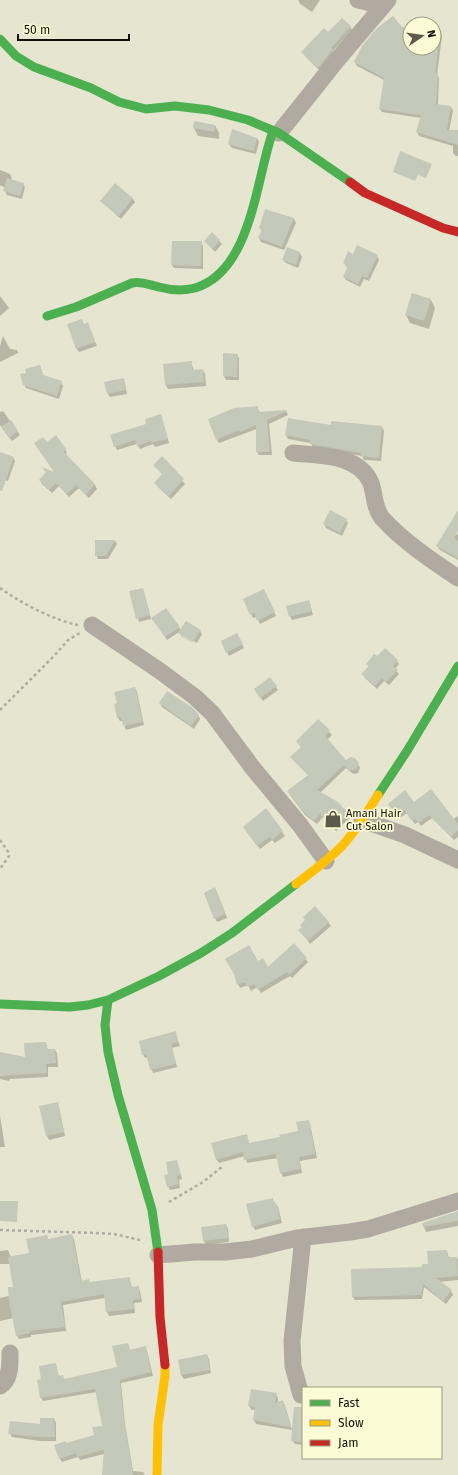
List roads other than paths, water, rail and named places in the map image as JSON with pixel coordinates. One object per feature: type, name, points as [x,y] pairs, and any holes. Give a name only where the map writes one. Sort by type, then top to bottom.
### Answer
[{"type":"street","points":[[358,0],[385,3]]},
{"type":"street","points":[[47,316],[82,304],[133,283],[143,282],[162,288],[195,288],[210,281],[228,264],[237,249],[247,226],[265,156],[276,132],[385,3]]},
{"type":"street","points":[[0,39],[16,56],[34,67],[91,88],[119,102],[146,109],[175,106],[209,110],[248,120],[276,132],[365,193],[443,228],[458,232]]},
{"type":"street","points":[[293,453],[326,457],[357,465],[365,473],[371,484],[376,505],[381,517],[417,550],[458,578]]},
{"type":"street","points":[[92,626],[160,671],[196,698],[212,713],[252,767],[300,825],[326,861]]},
{"type":"street","points":[[0,1004],[70,1007],[88,1005],[108,1000],[159,976],[202,953],[232,932],[326,861],[343,845],[362,820],[407,751],[458,666]]},
{"type":"street","points":[[362,820],[405,835],[458,860]]},
{"type":"street","points":[[108,1000],[105,1025],[108,1052],[118,1095],[152,1210],[158,1250],[160,1317],[165,1376],[158,1426],[157,1475]]},
{"type":"street","points":[[158,1250],[224,1252],[252,1249],[303,1237],[368,1229],[458,1201]]},
{"type":"street","points":[[301,1395],[292,1366],[292,1341],[303,1237]]},
{"type":"street","points":[[0,1386],[8,1376],[10,1353]]},
{"type":"place","name":"Amani Hair Cut Salon","points":[[333,819]]}]
